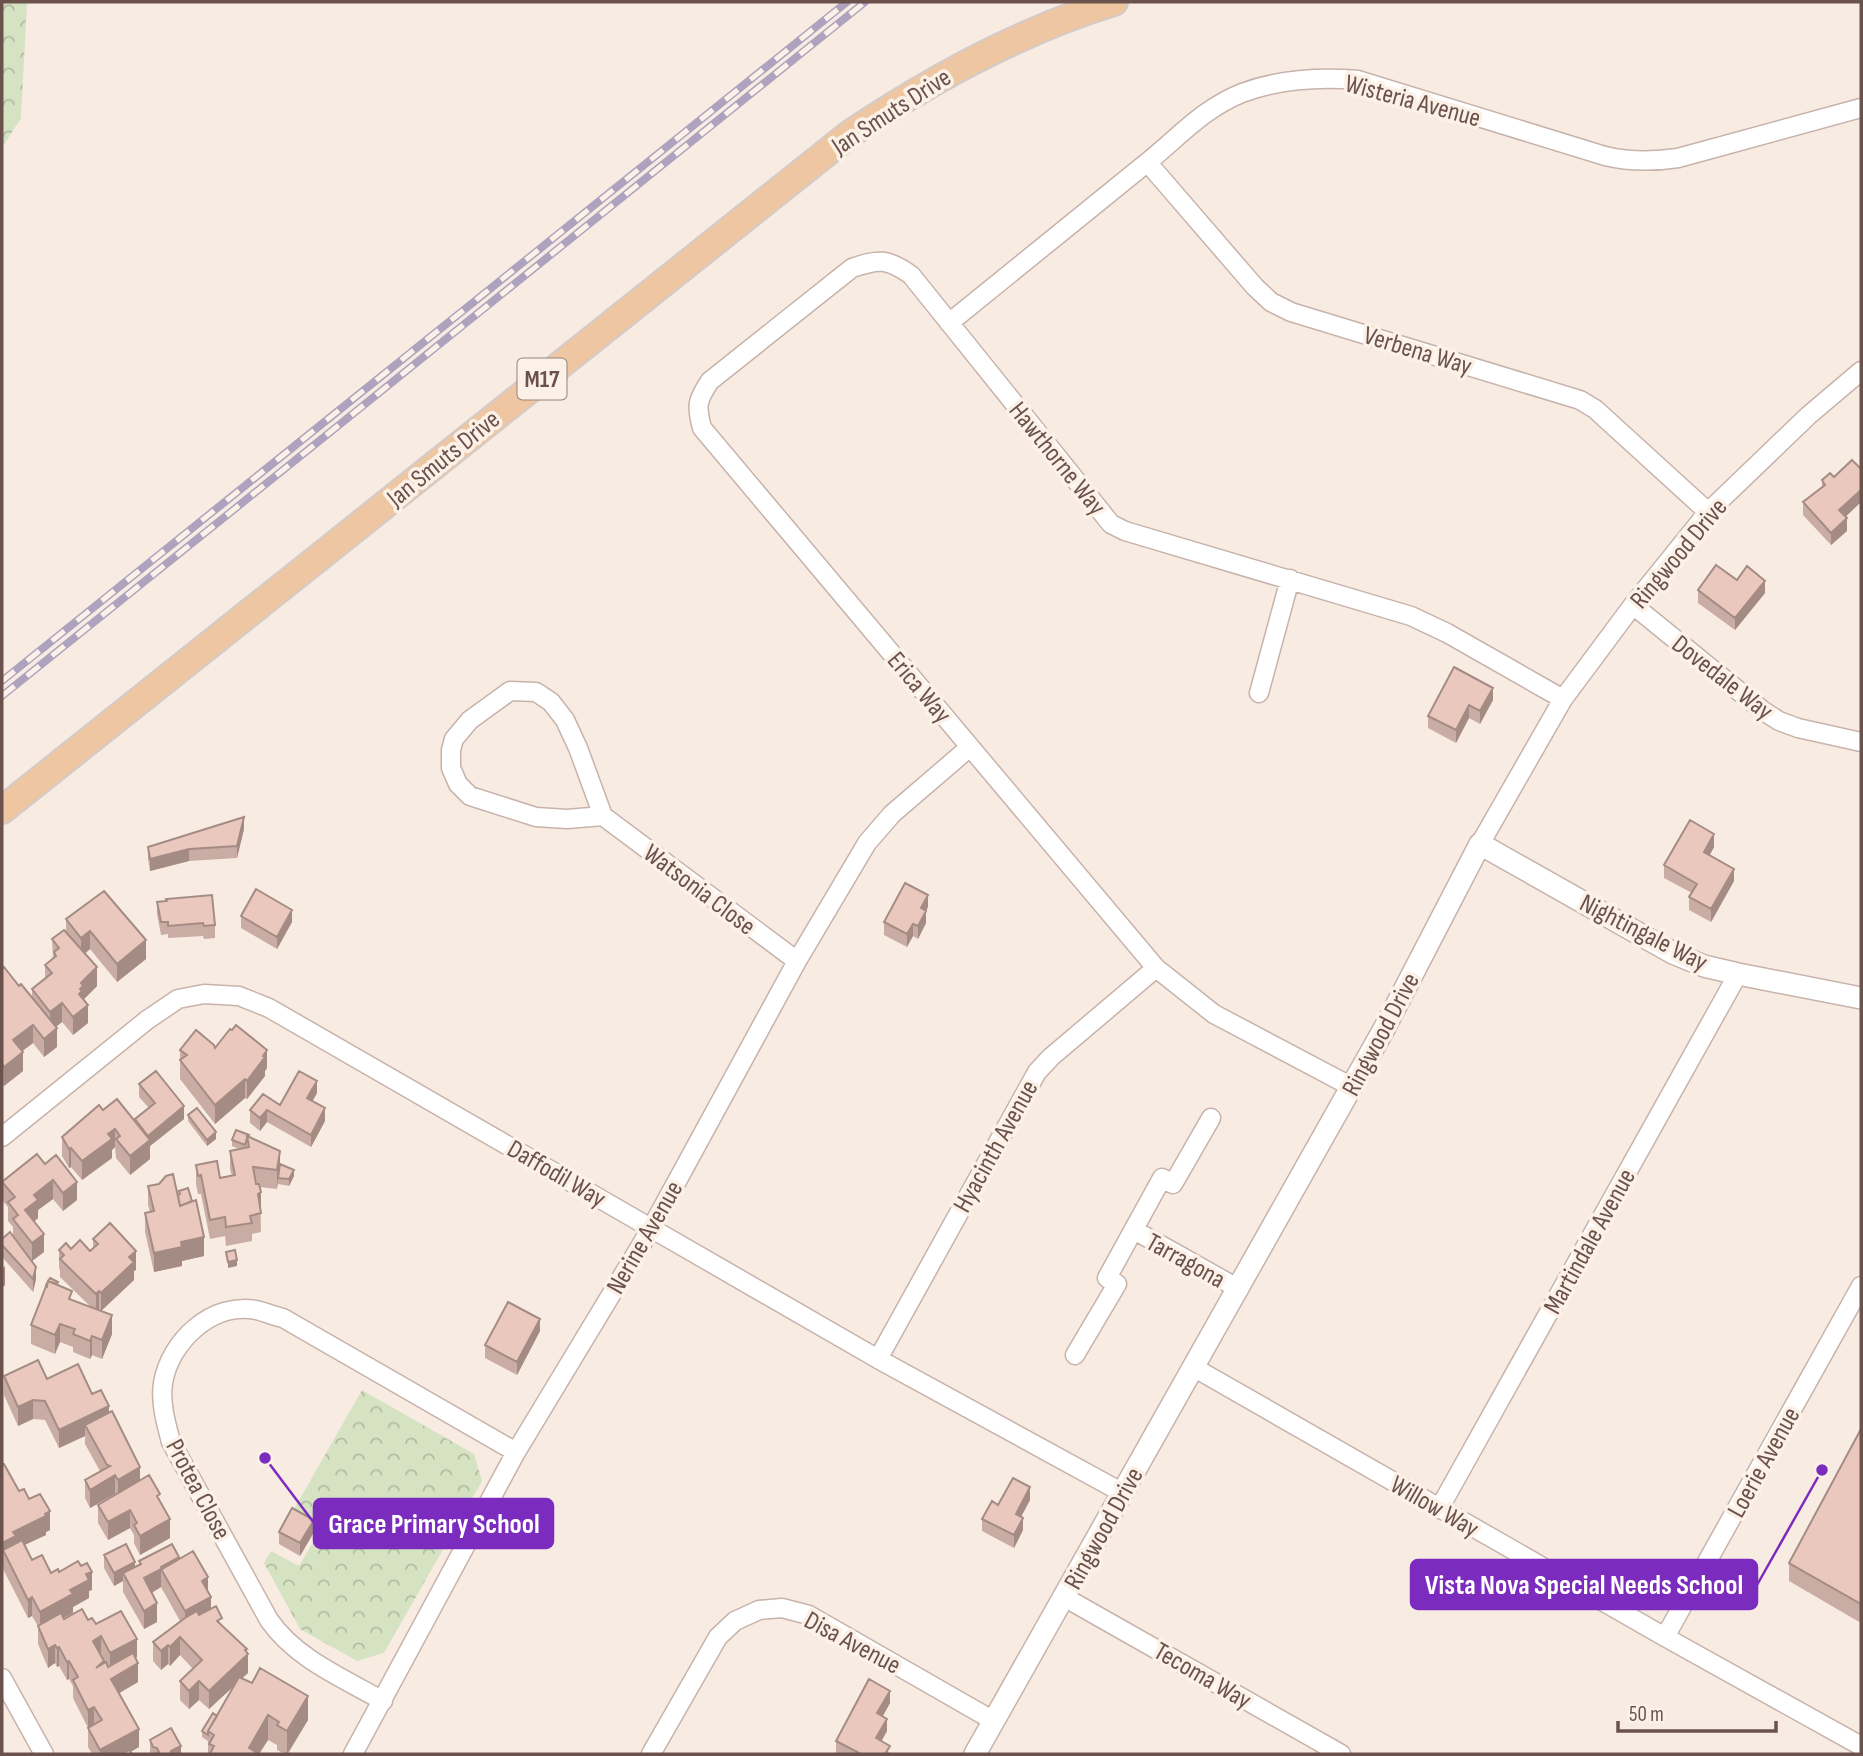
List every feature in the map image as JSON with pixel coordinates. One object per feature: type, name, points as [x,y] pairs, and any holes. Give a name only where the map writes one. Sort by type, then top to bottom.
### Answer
[{"type":"main road","name":"Jan Smuts Drive","points":[[2,810],[850,134],[905,97],[1014,40],[1114,2]]},
{"type":"street","name":"Wisteria Avenue","points":[[949,323],[1148,163],[1209,109],[1243,93],[1284,82],[1320,77],[1358,80],[1628,161],[1650,162],[1678,159],[1861,108]]},
{"type":"street","name":"Verbena Way","points":[[1148,163],[1271,302],[1292,312],[1580,400],[1595,409],[1708,512]]},
{"type":"street","name":"Hawthorne Way","points":[[877,260],[896,264],[911,275],[1111,524],[1125,531],[1428,623],[1563,699]]},
{"type":"street","name":"Erica Way","points":[[877,260],[852,268],[710,381],[699,397],[697,412],[702,428],[1156,968],[1214,1014],[1352,1087]]},
{"type":"street","name":"Ringwood Drive","points":[[975,1754],[1352,1087],[1480,844],[1563,699],[1633,605],[1708,512],[1809,415],[1861,371]]},
{"type":"street","points":[[1259,693],[1290,579]]},
{"type":"street","name":"Dovedale Way","points":[[1633,605],[1779,721],[1861,742]]},
{"type":"street","points":[[510,691],[536,692],[551,702],[565,720],[592,782],[603,816],[567,819],[536,817],[470,796],[458,784],[451,768],[454,739],[470,720],[510,691]]},
{"type":"street","name":"Nerine Avenue","points":[[352,1754],[516,1452],[652,1227],[797,961],[878,828],[970,747]]},
{"type":"street","name":"Watsonia Close","points":[[603,816],[797,961]]},
{"type":"street","name":"Nightingale Way","points":[[1480,844],[1674,953],[1704,966],[1861,998]]},
{"type":"street","name":"Hyacinth Avenue","points":[[878,1359],[1037,1072],[1156,968]]},
{"type":"street","name":"Martindale Avenue","points":[[1439,1509],[1738,974]]},
{"type":"street","name":"Daffodil Way","points":[[2,1137],[178,999],[204,994],[239,996],[269,1008],[878,1359],[1123,1493]]},
{"type":"street","name":"Tarragona","points":[[1075,1355],[1117,1284],[1107,1278],[1162,1178],[1173,1184],[1211,1118]]},
{"type":"street","name":"Tarragona","points":[[1134,1230],[1238,1289]]},
{"type":"street","name":"Loerie Avenue","points":[[1665,1637],[1861,1286]]},
{"type":"street","name":"Protea Close","points":[[383,1701],[297,1651],[269,1620],[171,1442],[163,1411],[163,1382],[173,1357],[185,1335],[208,1319],[233,1310],[255,1310],[283,1318],[516,1452]]},
{"type":"street","name":"Willow Way","points":[[1193,1367],[1439,1509],[1861,1746]]},
{"type":"street","name":"Tecoma Way","points":[[1064,1597],[1341,1754]]},
{"type":"street","name":"Disa Avenue","points":[[651,1754],[718,1637],[735,1621],[759,1610],[782,1608],[809,1615],[994,1721]]},
{"type":"street","points":[[2,1678],[44,1754]]},
{"type":"green space","points":[[2,2],[27,2],[21,118],[2,148]]},
{"type":"green space","points":[[362,1390],[474,1454],[482,1481],[384,1653],[357,1661],[300,1629],[264,1563],[271,1551],[299,1566],[322,1527],[293,1511]]},
{"type":"building","points":[[1852,460],[1861,469],[1861,490],[1839,510],[1847,518],[1831,533],[1803,502],[1825,485],[1822,480],[1830,473],[1834,477]]},
{"type":"building","points":[[1716,565],[1737,580],[1747,566],[1765,581],[1735,618],[1698,590]]},
{"type":"building","points":[[1454,667],[1493,688],[1480,711],[1469,705],[1456,730],[1428,716]]},
{"type":"building","points":[[244,817],[237,846],[189,849],[150,859],[148,847]]},
{"type":"building","points":[[1690,820],[1714,834],[1704,852],[1734,869],[1711,909],[1689,897],[1697,884],[1664,865]]},
{"type":"building","points":[[905,883],[928,895],[921,908],[926,911],[918,926],[913,924],[907,934],[884,922]]},
{"type":"building","points":[[256,889],[292,910],[277,937],[241,916]]},
{"type":"building","points":[[104,891],[146,940],[117,964],[90,931],[81,938],[66,919]]},
{"type":"building","points":[[212,895],[215,925],[204,926],[203,923],[168,926],[168,922],[161,922],[157,902]]},
{"type":"building","points":[[64,930],[97,967],[81,983],[83,986],[79,994],[88,1005],[73,1017],[62,1003],[50,1012],[32,989],[52,973],[45,965],[56,956],[54,952],[59,948],[52,939]]},
{"type":"building","points":[[4,967],[57,1028],[44,1039],[33,1025],[13,1040],[23,1052],[4,1067],[2,969]]},
{"type":"building","points":[[236,1025],[267,1050],[263,1056],[265,1057],[247,1081],[245,1079],[215,1105],[180,1060],[187,1055],[180,1050],[196,1030],[215,1048]]},
{"type":"building","points":[[156,1071],[184,1106],[148,1136],[135,1119],[155,1103],[139,1084]]},
{"type":"building","points":[[299,1071],[317,1081],[307,1098],[325,1108],[311,1135],[267,1110],[260,1118],[250,1110],[263,1094],[280,1105]]},
{"type":"building","points":[[117,1099],[150,1140],[130,1156],[116,1139],[120,1136],[115,1129],[108,1134],[112,1139],[82,1161],[69,1149],[62,1137],[99,1105],[103,1110]]},
{"type":"building","points":[[197,1108],[216,1132],[207,1140],[188,1115]]},
{"type":"building","points":[[236,1130],[249,1135],[245,1145],[232,1140]]},
{"type":"building","points":[[247,1136],[280,1151],[277,1170],[253,1167],[256,1184],[259,1184],[261,1192],[258,1194],[261,1213],[250,1216],[252,1223],[226,1227],[225,1217],[210,1220],[201,1175],[198,1176],[196,1165],[217,1161],[220,1178],[235,1175],[230,1151],[249,1147]]},
{"type":"building","points":[[37,1154],[45,1164],[56,1155],[77,1182],[63,1193],[53,1180],[34,1195],[38,1200],[25,1210],[44,1234],[32,1243],[13,1219],[18,1215],[8,1202],[15,1197],[2,1182]]},
{"type":"building","points":[[280,1164],[294,1170],[289,1179],[278,1178]]},
{"type":"building","points":[[173,1174],[180,1206],[196,1200],[204,1237],[181,1242],[182,1247],[154,1253],[145,1213],[154,1211],[148,1186],[159,1184],[166,1176]]},
{"type":"building","points":[[188,1188],[192,1201],[180,1206],[179,1191]]},
{"type":"building","points":[[110,1223],[136,1251],[129,1257],[134,1262],[101,1293],[99,1291],[96,1294],[60,1259],[64,1255],[59,1250],[66,1243],[71,1249],[80,1240],[90,1251],[98,1244],[93,1239]]},
{"type":"building","points":[[10,1232],[36,1267],[33,1279],[2,1245],[2,1239]]},
{"type":"building","points":[[235,1250],[237,1260],[228,1262],[226,1252]]},
{"type":"building","points":[[48,1281],[72,1291],[69,1299],[112,1315],[102,1340],[92,1336],[90,1341],[73,1334],[75,1329],[60,1324],[55,1335],[31,1325]]},
{"type":"building","points":[[508,1302],[540,1319],[517,1362],[485,1345]]},
{"type":"building","points":[[38,1360],[47,1379],[78,1364],[92,1394],[101,1390],[109,1406],[59,1430],[45,1401],[33,1400],[18,1407],[4,1376]]},
{"type":"building","points":[[112,1411],[140,1467],[118,1480],[115,1475],[90,1490],[85,1480],[110,1466],[85,1425]]},
{"type":"building","points":[[1861,1429],[1861,1604],[1789,1563]]},
{"type":"building","points":[[4,1464],[19,1491],[24,1489],[29,1499],[40,1494],[50,1511],[46,1516],[13,1532],[16,1536],[2,1543],[2,1465]]},
{"type":"building","points":[[149,1475],[170,1519],[140,1536],[130,1510],[108,1522],[98,1505]]},
{"type":"building","points":[[1013,1478],[1030,1487],[1016,1514],[1023,1518],[1014,1535],[982,1519],[992,1501],[998,1505]]},
{"type":"building","points":[[292,1508],[314,1520],[300,1543],[279,1532]]},
{"type":"building","points":[[22,1540],[32,1560],[42,1555],[51,1573],[58,1569],[59,1572],[78,1561],[81,1566],[87,1563],[92,1572],[86,1574],[89,1580],[70,1590],[73,1594],[40,1612],[32,1597],[28,1600],[3,1550]]},
{"type":"building","points":[[126,1544],[135,1562],[114,1573],[104,1555]]},
{"type":"building","points":[[172,1544],[179,1557],[161,1567],[162,1569],[193,1551],[208,1577],[202,1581],[211,1597],[185,1611],[161,1569],[144,1578],[157,1603],[144,1611],[123,1573],[141,1564],[139,1561]]},
{"type":"building","points":[[216,1606],[222,1618],[217,1621],[247,1649],[245,1650],[248,1654],[209,1691],[199,1681],[189,1691],[180,1681],[202,1660],[180,1637],[170,1647],[168,1645],[161,1651],[153,1642],[197,1611],[199,1615]]},
{"type":"building","points":[[82,1609],[88,1620],[92,1618],[96,1624],[121,1611],[137,1639],[110,1653],[101,1636],[93,1641],[104,1661],[96,1668],[106,1662],[108,1667],[133,1653],[138,1663],[111,1679],[139,1729],[100,1750],[88,1728],[102,1720],[94,1707],[88,1710],[73,1680],[78,1677],[69,1661],[67,1662],[59,1647],[55,1645],[48,1649],[38,1626],[61,1613],[64,1619]]},
{"type":"building","points":[[260,1668],[308,1696],[287,1731],[268,1715],[249,1748],[259,1754],[210,1754],[214,1746],[209,1744],[214,1735],[208,1731],[239,1677],[252,1683]]},
{"type":"building","points":[[869,1679],[890,1691],[877,1713],[887,1719],[876,1738],[890,1746],[885,1754],[861,1754],[836,1741]]},
{"type":"building","points":[[213,1713],[217,1716],[208,1735],[202,1731]]},
{"type":"building","points":[[171,1728],[181,1746],[170,1754],[155,1754],[159,1752],[150,1740]]},
{"type":"railway","points":[[2,681],[847,2]]},
{"type":"railway","points":[[2,696],[865,2]]},
{"type":"place","name":"Grace Primary School","points":[[265,1458]]},
{"type":"place","name":"Vista Nova Special Needs School","points":[[1822,1470]]}]
